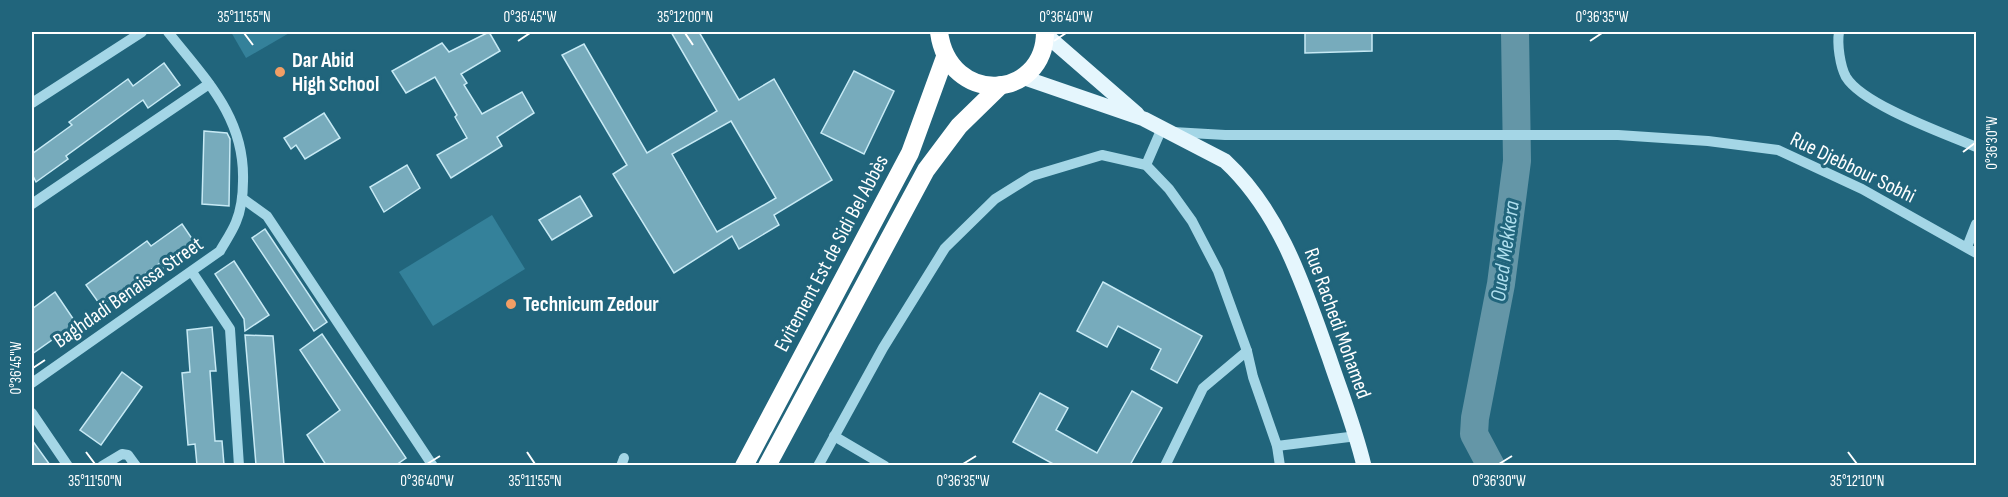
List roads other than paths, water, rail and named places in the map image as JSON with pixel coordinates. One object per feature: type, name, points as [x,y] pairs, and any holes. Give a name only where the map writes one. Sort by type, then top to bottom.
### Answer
[{"type":"highway","points":[[939,32],[945,57],[962,76],[974,83],[1001,85],[1022,77],[1041,54],[1045,33]]},
{"type":"highway","name":"Evitement Est de Sidi Bel Abbès","points":[[744,465],[910,153],[945,57]]},
{"type":"highway","name":"Evitement Est de Sidi Bel Abbès","points":[[767,465],[926,170],[959,126],[1001,85]]},
{"type":"main road","points":[[1045,33],[1144,119]]},
{"type":"main road","points":[[1022,77],[1144,119]]},
{"type":"main road","name":"Rue Rachedi Mohamed","points":[[1144,119],[1225,160],[1264,208],[1287,247],[1302,280],[1357,436],[1364,465]]},
{"type":"street","points":[[32,103],[142,32]]},
{"type":"street","name":"Baghdadi Benaissa Street","points":[[32,383],[220,251],[237,222],[242,198],[244,158],[237,129],[222,101],[168,32]]},
{"type":"street","points":[[1839,32],[1846,77],[1867,96],[1914,120],[1977,147]]},
{"type":"street","points":[[32,204],[209,84]]},
{"type":"street","points":[[1146,165],[1166,130]]},
{"type":"street","name":"Rue Djebbour Sobhi","points":[[1166,130],[1225,135],[1650,136],[1778,150],[1862,189],[1972,250]]},
{"type":"street","points":[[818,465],[883,348],[945,248],[995,199],[1032,176],[1102,155],[1146,165],[1169,189],[1192,221],[1218,272],[1247,351],[1253,377],[1277,446],[1280,465]]},
{"type":"street","points":[[242,198],[267,216],[431,465]]},
{"type":"street","points":[[1972,250],[1977,225]]},
{"type":"street","points":[[192,272],[230,329],[239,465]]},
{"type":"street","points":[[1165,465],[1203,387],[1247,351]]},
{"type":"street","points":[[32,413],[68,465]]},
{"type":"street","points":[[834,436],[885,465]]},
{"type":"street","points":[[1277,446],[1357,436]]},
{"type":"street","points":[[102,465],[122,454],[128,455],[136,465]]},
{"type":"waterway","name":"Oued Mekkera","points":[[1491,466],[1474,434],[1475,418],[1501,284],[1517,161],[1515,32]]},
{"type":"place","name":"Dar Abid High School","points":[[280,72]]},
{"type":"place","name":"Technicum Zedour","points":[[511,304]]}]
